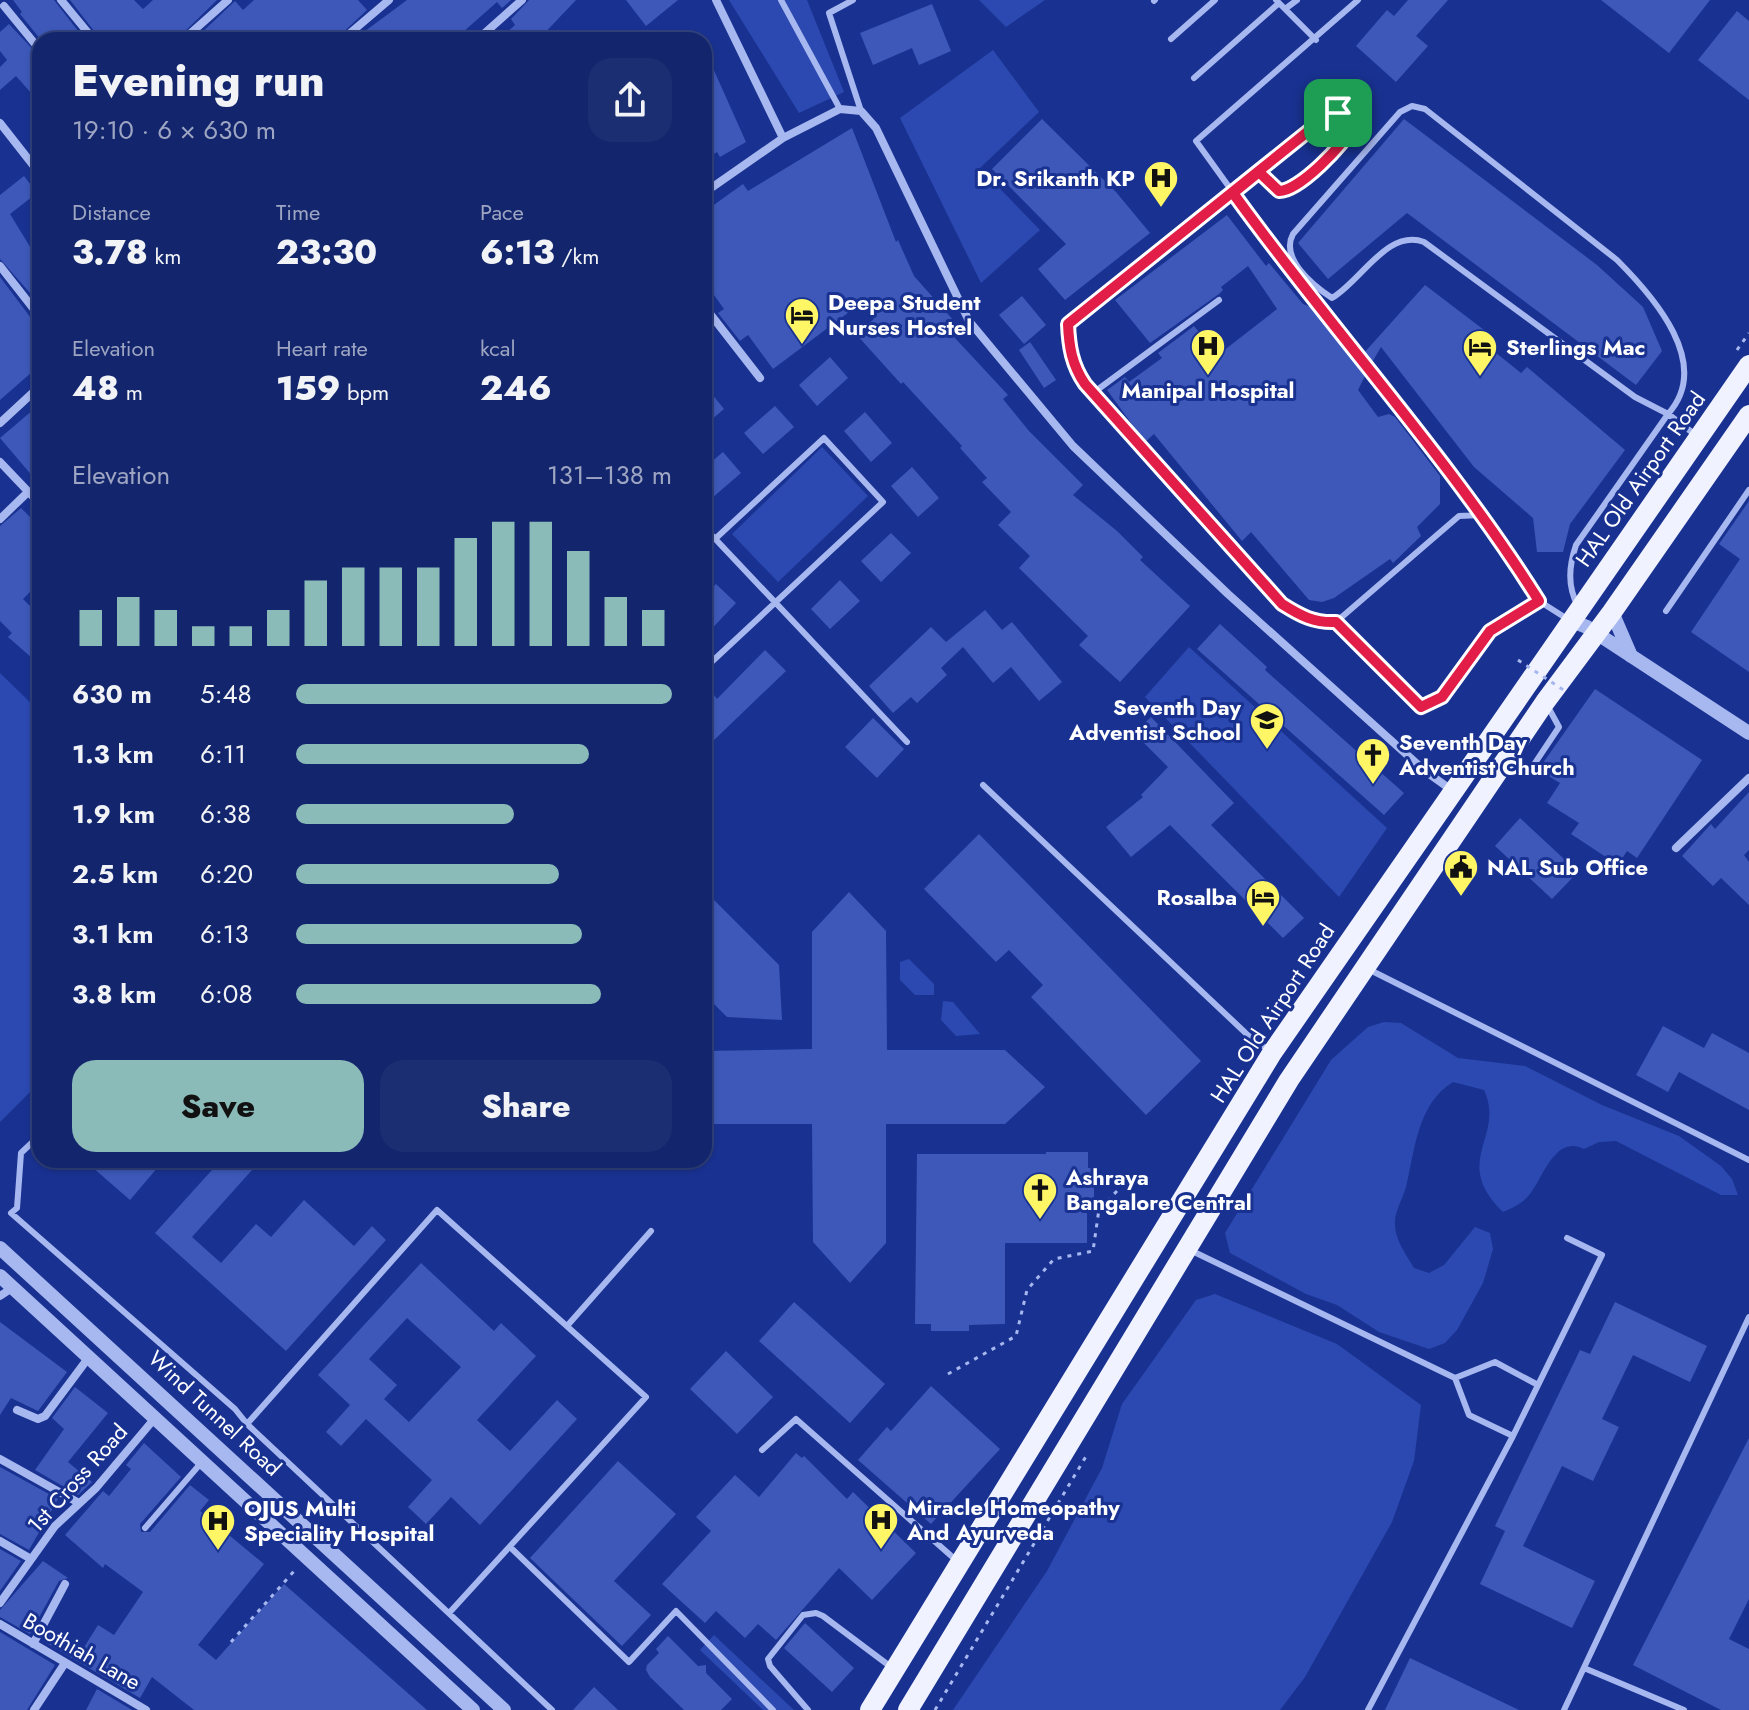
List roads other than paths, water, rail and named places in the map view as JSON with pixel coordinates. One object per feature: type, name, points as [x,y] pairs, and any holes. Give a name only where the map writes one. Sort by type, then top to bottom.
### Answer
[{"type":"main road","name":"HAL Old Airport Road","points":[[870,1710],[1272,1053],[1749,365]]},
{"type":"main road","points":[[908,1710],[1289,1080],[1545,702],[1612,612],[1749,415]]},
{"type":"street","points":[[61,0],[87,32]]},
{"type":"street","points":[[192,32],[228,0]]},
{"type":"street","points":[[351,32],[389,0]]},
{"type":"street","points":[[486,32],[522,0]]},
{"type":"street","points":[[716,0],[783,138]]},
{"type":"street","points":[[4,6],[32,40]]},
{"type":"street","points":[[712,187],[783,138],[840,109],[861,111],[876,128],[969,321],[1073,446],[1228,594],[1425,771],[1454,791]]},
{"type":"street","points":[[0,123],[32,164]]},
{"type":"street","points":[[0,266],[32,307]]},
{"type":"street","points":[[712,316],[760,378]]},
{"type":"street","points":[[0,423],[32,393]]},
{"type":"street","points":[[0,462],[32,496]]},
{"type":"street","points":[[0,519],[28,492]]},
{"type":"street","points":[[1612,612],[1631,656]]},
{"type":"street","points":[[1576,615],[1596,633],[1749,733]]},
{"type":"street","points":[[1676,848],[1749,778]]},
{"type":"street","name":"Wind Tunnel Road","points":[[0,1248],[504,1710]]},
{"type":"street","name":"Wind Tunnel Road","points":[[0,1276],[6,1292],[89,1357],[473,1710]]},
{"type":"street","points":[[17,1410],[38,1419],[45,1416],[89,1357]]},
{"type":"street","name":"1st Cross Road","points":[[0,1603],[55,1526],[96,1488],[155,1418]]},
{"type":"street","points":[[0,1459],[79,1503]]},
{"type":"street","points":[[0,1541],[31,1559]]},
{"type":"street","points":[[33,1644],[65,1584]]},
{"type":"street","name":"Boothiah Lane","points":[[0,1624],[146,1710]]},
{"type":"street","points":[[34,1710],[65,1663]]},
{"type":"lane","points":[[781,0],[840,109]]},
{"type":"lane","points":[[853,0],[829,13],[861,111]]},
{"type":"lane","points":[[1171,39],[1215,0]]},
{"type":"lane","points":[[1285,9],[1297,0]]},
{"type":"lane","points":[[1358,0],[1316,40],[1196,141],[1286,266],[1481,515],[1539,601],[1576,615]]},
{"type":"lane","points":[[1194,78],[1277,2],[1316,40]]},
{"type":"lane","points":[[1576,615],[1570,564],[1576,545],[1668,414],[1685,386],[1685,363],[1665,319],[1640,284],[1617,260],[1425,109],[1412,106],[1400,112],[1293,234],[1287,245],[1289,254],[1308,277],[1332,298],[1396,242],[1410,237],[1424,242],[1635,397],[1668,414],[1698,437]]},
{"type":"lane","points":[[1259,172],[1279,191],[1292,189],[1346,140],[1353,126],[1344,115],[1331,113],[1068,324],[1075,370],[1282,604],[1303,618],[1336,622],[1459,516],[1481,515]]},
{"type":"lane","points":[[1093,393],[1219,300]]},
{"type":"lane","points":[[712,661],[883,502],[824,438],[715,539]]},
{"type":"lane","points":[[1666,611],[1749,490]]},
{"type":"lane","points":[[712,536],[907,742]]},
{"type":"lane","points":[[1336,622],[1421,707],[1442,697],[1490,631],[1539,601]]},
{"type":"lane","points":[[983,785],[1253,1040],[1272,1053]]},
{"type":"lane","points":[[1363,967],[1749,1160]]},
{"type":"lane","points":[[32,1143],[21,1153],[17,1208],[11,1213],[235,1409],[247,1424],[552,1710]]},
{"type":"lane","points":[[247,1424],[437,1210],[646,1397],[450,1612]]},
{"type":"lane","points":[[567,1326],[651,1231]]},
{"type":"lane","points":[[1368,1710],[1513,1436],[1602,1255],[1567,1238]]},
{"type":"lane","points":[[1188,1249],[1455,1378],[1469,1415],[1513,1436]]},
{"type":"lane","points":[[1564,1710],[1749,1317]]},
{"type":"lane","points":[[1455,1378],[1495,1362],[1538,1385]]},
{"type":"lane","points":[[762,1450],[796,1419],[960,1563]]},
{"type":"lane","points":[[145,1528],[201,1463]]},
{"type":"lane","points":[[510,1547],[629,1662],[676,1611],[773,1710]]},
{"type":"lane","points":[[808,1710],[770,1666],[768,1659],[803,1615],[816,1613],[823,1616],[895,1669]]},
{"type":"lane","points":[[1584,1668],[1684,1710]]},
{"type":"place","name":"Dr. Srikanth KP","points":[[1161,209]]},
{"type":"place","name":"Deepa Student Nurses Hostel","points":[[802,346]]},
{"type":"place","name":"Manipal Hospital","points":[[1208,377]]},
{"type":"place","name":"Sterlings Mac","points":[[1480,378]]},
{"type":"place","name":"Seventh Day Adventist School","points":[[1267,751]]},
{"type":"place","name":"Seventh Day Adventist Church","points":[[1373,786]]},
{"type":"place","name":"NAL Sub Office","points":[[1461,898]]},
{"type":"place","name":"Rosalba","points":[[1263,928]]},
{"type":"place","name":"Ashraya Bangalore Central","points":[[1040,1221]]},
{"type":"place","name":"Miracle Homeopathy And Ayurveda","points":[[881,1551]]},
{"type":"place","name":"OJUS Multi Speciality Hospital","points":[[218,1552]]}]
